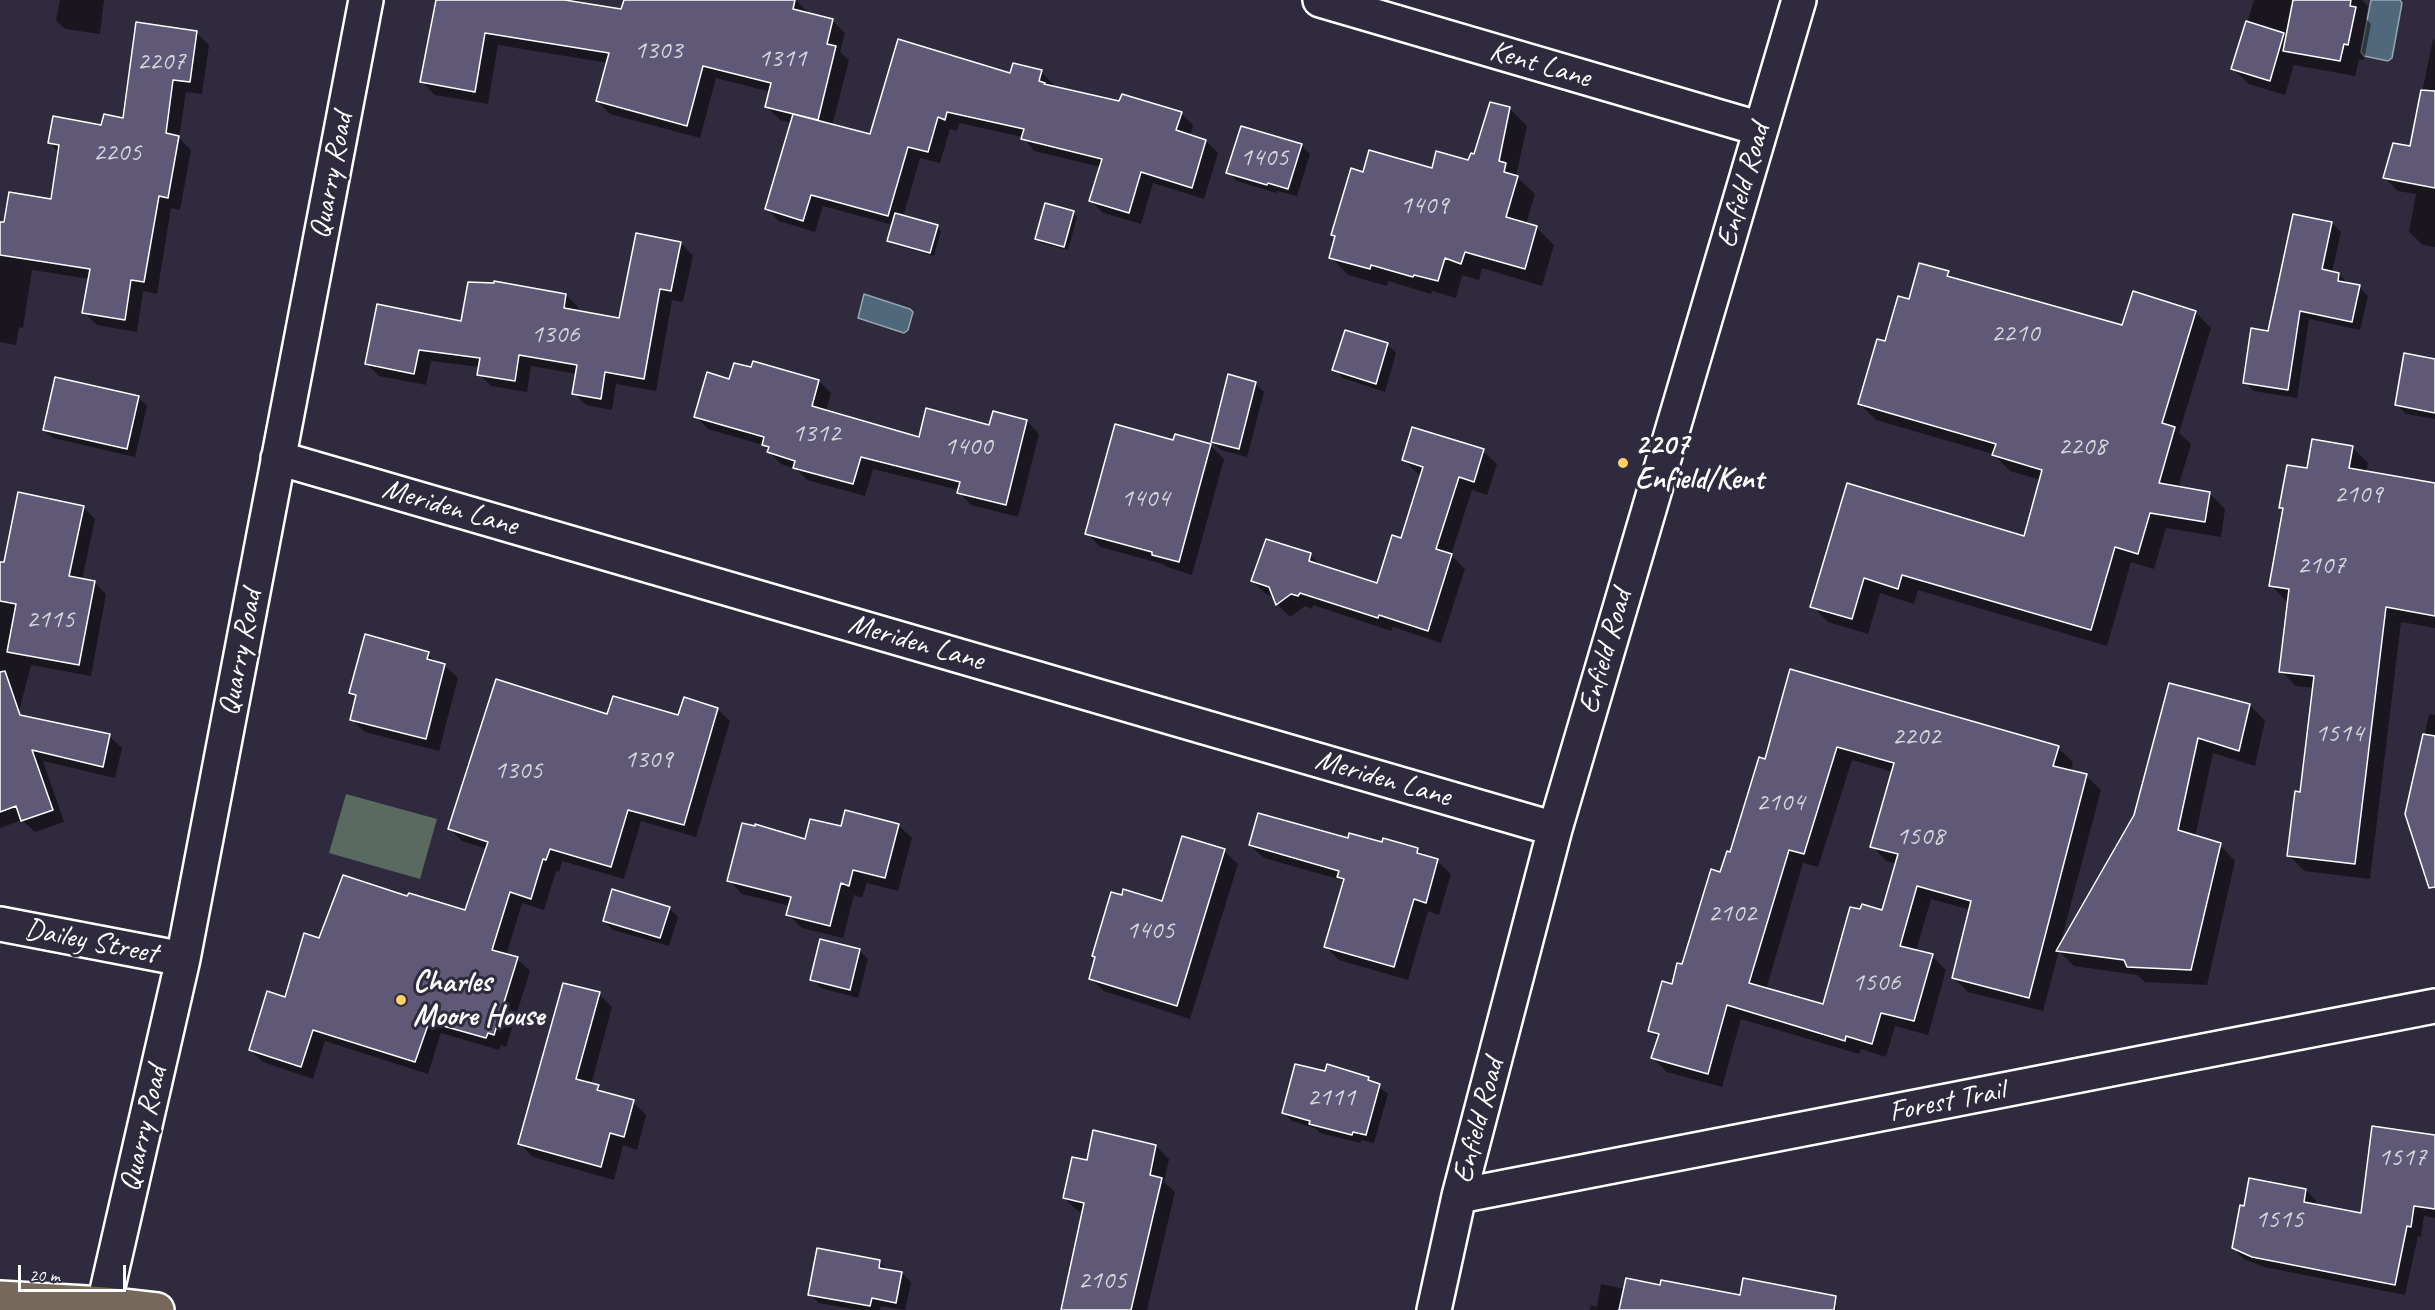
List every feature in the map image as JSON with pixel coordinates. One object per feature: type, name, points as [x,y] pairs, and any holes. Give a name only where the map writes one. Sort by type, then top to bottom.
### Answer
[{"type":"main road","points":[[0,1298],[104,1304],[157,1310]]},
{"type":"street","name":"Quarry Road","points":[[104,1304],[183,959],[366,0]]},
{"type":"street","name":"Kent Lane","points":[[1320,0],[1761,129]]},
{"type":"street","name":"Enfield Road","points":[[1434,1310],[1459,1196],[1555,829],[1798,0]]},
{"type":"street","name":"Meriden Lane","points":[[278,458],[1555,829]]},
{"type":"street","name":"Dailey Street","points":[[0,924],[183,959]]},
{"type":"street","name":"Forest Trail","points":[[1459,1196],[2435,1006]]},
{"type":"green space","points":[[346,794],[437,819],[420,879],[329,853]]},
{"type":"water","points":[[2371,0],[2400,0],[2402,3],[2392,58],[2388,61],[2364,56],[2361,52]]},
{"type":"water","points":[[864,294],[910,309],[913,312],[908,330],[904,333],[858,318]]},
{"type":"building","points":[[436,0],[565,0],[621,9],[624,0],[795,0],[793,9],[833,19],[827,44],[836,46],[818,120],[765,107],[771,83],[703,66],[687,126],[596,101],[609,53],[485,33],[475,92],[420,82]]},
{"type":"building","points":[[2293,0],[2351,0],[2350,6],[2356,7],[2348,45],[2344,44],[2340,61],[2283,51]]},
{"type":"building","points":[[2246,21],[2284,33],[2270,81],[2231,69]]},
{"type":"building","points":[[136,22],[197,31],[190,82],[173,80],[166,133],[179,136],[168,198],[159,196],[144,282],[131,280],[125,320],[82,313],[90,269],[0,255],[0,222],[4,222],[9,192],[51,199],[59,145],[48,143],[53,116],[101,125],[104,114],[123,118]]},
{"type":"building","points":[[898,39],[1010,73],[1013,63],[1042,70],[1039,81],[1044,84],[1119,101],[1122,94],[1182,112],[1176,130],[1206,140],[1192,188],[1141,172],[1129,213],[1089,201],[1102,159],[1021,139],[1024,129],[947,112],[945,120],[938,117],[928,152],[908,147],[888,216],[811,195],[803,221],[765,209],[793,114],[870,134]]},
{"type":"building","points":[[2421,90],[2435,91],[2435,188],[2383,178],[2393,143],[2410,146]]},
{"type":"building","points":[[1490,102],[1510,107],[1499,161],[1506,163],[1504,172],[1518,176],[1506,217],[1537,226],[1525,269],[1465,252],[1461,264],[1445,258],[1438,281],[1414,275],[1413,277],[1371,265],[1370,269],[1329,258],[1335,236],[1331,235],[1351,168],[1363,172],[1369,150],[1432,168],[1436,151],[1468,160],[1471,153],[1474,154]]},
{"type":"building","points":[[1241,126],[1302,144],[1288,189],[1226,173]]},
{"type":"building","points":[[1045,203],[1074,211],[1064,247],[1035,239]]},
{"type":"building","points":[[895,213],[938,225],[930,253],[887,241]]},
{"type":"building","points":[[2293,214],[2332,222],[2322,269],[2339,273],[2338,281],[2360,285],[2352,322],[2300,311],[2288,390],[2243,383],[2251,328],[2268,331]]},
{"type":"building","points":[[636,233],[681,242],[671,291],[660,289],[644,379],[605,372],[601,399],[572,394],[577,365],[519,355],[515,381],[477,375],[480,358],[419,350],[414,374],[365,364],[377,304],[461,321],[468,282],[494,283],[494,281],[566,294],[564,308],[619,318]]},
{"type":"building","points":[[1919,263],[1949,271],[1947,276],[2122,325],[2133,291],[2196,311],[2162,423],[2175,427],[2159,483],[2210,492],[2205,522],[2150,513],[2138,554],[2115,547],[2091,630],[1902,575],[1898,589],[1864,578],[1852,619],[1810,607],[1847,483],[2024,536],[2042,470],[1992,455],[1996,444],[1858,404],[1877,339],[1885,341],[1898,296],[1909,299]]},
{"type":"building","points":[[1345,330],[1388,343],[1376,384],[1332,370]]},
{"type":"building","points":[[2404,353],[2435,359],[2435,413],[2395,405]]},
{"type":"building","points":[[753,361],[819,380],[812,406],[919,437],[926,408],[989,425],[993,411],[1027,420],[1006,505],[957,493],[960,482],[861,457],[853,484],[793,468],[795,461],[767,452],[769,447],[762,445],[764,437],[694,417],[707,372],[729,379],[734,363],[751,367]]},
{"type":"building","points":[[1228,374],[1256,382],[1239,449],[1211,442]]},
{"type":"building","points":[[55,377],[139,396],[127,449],[43,430]]},
{"type":"building","points":[[1115,424],[1173,440],[1175,434],[1211,444],[1179,562],[1152,555],[1152,552],[1085,534]]},
{"type":"building","points":[[1412,427],[1484,449],[1474,482],[1459,477],[1436,549],[1452,554],[1428,631],[1300,593],[1298,596],[1291,594],[1276,605],[1269,587],[1251,581],[1266,539],[1311,553],[1309,561],[1377,583],[1392,535],[1401,538],[1423,467],[1402,460]]},
{"type":"building","points":[[2312,439],[2353,446],[2349,468],[2435,483],[2435,616],[2386,607],[2355,864],[2287,856],[2295,791],[2300,792],[2314,676],[2279,672],[2289,589],[2269,586],[2283,508],[2279,508],[2287,465],[2307,468]]},
{"type":"building","points":[[18,492],[84,506],[69,576],[95,581],[79,665],[7,652],[16,604],[0,601],[0,562],[4,562]]},
{"type":"building","points":[[365,634],[429,652],[427,659],[445,664],[426,739],[350,720],[356,695],[349,693]]},
{"type":"building","points":[[1790,669],[2059,746],[2053,766],[2087,774],[2029,998],[1952,978],[1971,901],[1917,886],[1900,946],[1933,954],[1914,1021],[1881,1013],[1872,1044],[1846,1036],[1845,1041],[1727,1005],[1708,1074],[1651,1058],[1659,1034],[1648,1031],[1662,981],[1672,984],[1677,963],[1682,964],[1711,869],[1720,872],[1727,851],[1730,852],[1759,757],[1765,759]],"holes":[[[1837,747],[1894,763],[1870,847],[1898,854],[1882,910],[1862,904],[1860,909],[1850,907],[1823,1004],[1749,983],[1789,850],[1804,854]]]},
{"type":"building","points":[[5,671],[20,715],[110,734],[103,767],[32,750],[53,810],[21,821],[16,806],[0,812],[0,672]]},
{"type":"building","points":[[496,679],[607,714],[613,696],[678,715],[684,697],[718,708],[684,825],[628,810],[611,867],[550,849],[546,860],[543,859],[531,899],[510,892],[492,950],[518,957],[494,1035],[488,1033],[486,1038],[429,1022],[415,1062],[313,1030],[301,1067],[249,1050],[267,991],[285,997],[304,933],[319,938],[343,875],[407,896],[409,893],[465,910],[488,842],[448,829]]},
{"type":"building","points":[[2169,683],[2250,704],[2239,751],[2198,738],[2178,830],[2221,843],[2191,970],[2127,967],[2124,960],[2056,951],[2134,815]]},
{"type":"building","points":[[2423,734],[2435,736],[2435,887],[2429,888],[2405,814]]},
{"type":"building","points":[[845,810],[899,824],[885,878],[853,870],[849,886],[841,883],[830,926],[786,915],[791,897],[727,881],[742,823],[755,826],[755,824],[805,839],[810,819],[841,826]]},
{"type":"building","points":[[1258,813],[1348,838],[1349,833],[1382,842],[1383,838],[1418,848],[1417,853],[1438,859],[1426,903],[1414,899],[1394,967],[1324,947],[1344,879],[1337,877],[1339,871],[1249,845]]},
{"type":"building","points":[[1182,836],[1225,849],[1177,1006],[1089,979],[1095,957],[1092,956],[1111,892],[1122,895],[1123,889],[1162,901]]},
{"type":"building","points":[[612,889],[670,907],[660,938],[603,921]]},
{"type":"building","points":[[820,939],[860,949],[850,990],[810,980]]},
{"type":"building","points":[[563,983],[600,992],[576,1079],[599,1085],[597,1090],[634,1100],[624,1137],[610,1133],[601,1167],[518,1144]]},
{"type":"building","points":[[1295,1064],[1325,1071],[1327,1064],[1369,1077],[1368,1080],[1380,1084],[1366,1135],[1353,1132],[1352,1135],[1309,1124],[1310,1121],[1282,1113]]},
{"type":"building","points":[[2372,1126],[2435,1135],[2435,1209],[2414,1206],[2411,1227],[2407,1226],[2395,1285],[2252,1257],[2232,1248],[2240,1205],[2244,1206],[2249,1178],[2306,1189],[2304,1202],[2361,1213]]},
{"type":"building","points":[[1093,1130],[1156,1145],[1150,1175],[1162,1178],[1131,1310],[1061,1310],[1084,1203],[1063,1198],[1072,1157],[1087,1160]]},
{"type":"building","points":[[817,1248],[880,1260],[879,1268],[902,1272],[896,1303],[872,1298],[870,1306],[808,1295]]},
{"type":"building","points":[[1626,1278],[1660,1285],[1661,1280],[1740,1295],[1743,1278],[1836,1296],[1834,1310],[1619,1310]]},
{"type":"place","name":"2207 Enfield/Kent","points":[[1623,463]]},
{"type":"place","name":"Charles Moore House","points":[[401,1000]]}]
